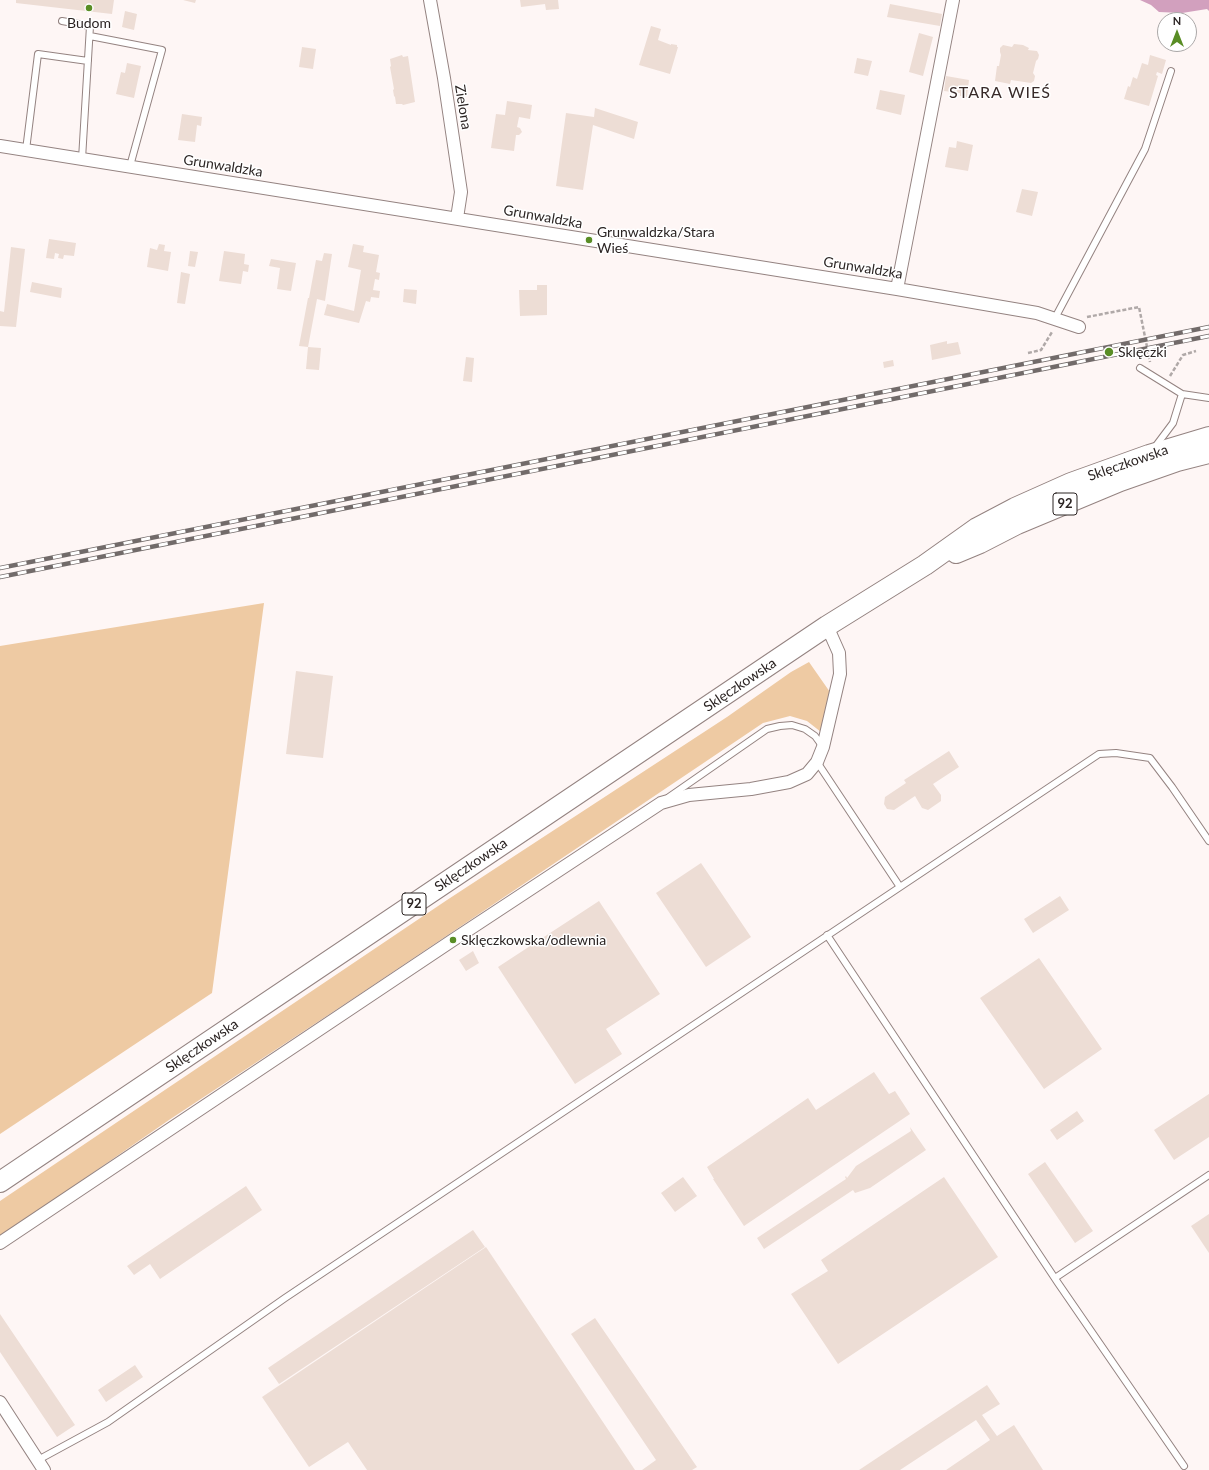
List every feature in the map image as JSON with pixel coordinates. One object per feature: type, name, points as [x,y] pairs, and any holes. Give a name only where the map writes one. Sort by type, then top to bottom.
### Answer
[{"type":"main road","name":"Sklęczkowska","points":[[0,1182],[827,626],[924,566],[977,528],[1015,508],[1071,483],[1149,455],[1209,437]]},
{"type":"main road","name":"Sklęczkowska","points":[[924,566],[980,543],[1017,524],[1120,481],[1177,461],[1209,453]]},
{"type":"street","name":"Zielona","points":[[430,0],[444,78],[461,192],[457,218]]},
{"type":"street","points":[[897,289],[953,0]]},
{"type":"street","name":"Grunwaldzka","points":[[0,146],[897,289],[1037,313],[1079,327]]},
{"type":"street","points":[[0,1243],[661,802],[689,795],[751,789],[789,782],[807,774],[817,762],[823,747],[840,674],[839,653],[827,626]]},
{"type":"street","points":[[0,1402],[6,1416],[41,1465]]},
{"type":"lane","points":[[62,21],[90,26],[82,159]]},
{"type":"lane","points":[[90,36],[162,50],[130,166]]},
{"type":"lane","points":[[26,150],[38,54],[88,61]]},
{"type":"lane","points":[[1057,319],[1145,149],[1170,71]]},
{"type":"lane","points":[[1140,368],[1182,394],[1209,398]]},
{"type":"lane","points":[[1149,455],[1173,423],[1182,394]]},
{"type":"lane","points":[[661,802],[767,730],[780,726],[792,725],[805,729],[814,736],[823,747]]},
{"type":"lane","points":[[41,1465],[108,1422],[285,1298],[1099,754],[1116,753],[1150,758],[1209,841]]},
{"type":"lane","points":[[817,762],[900,887]]},
{"type":"lane","points":[[827,935],[1055,1278],[1184,1466]]},
{"type":"lane","points":[[1055,1278],[1209,1175]]},
{"type":"path","points":[[1028,353],[1041,350],[1057,319],[1074,319],[1138,307],[1150,364]]},
{"type":"path","points":[[1182,394],[1184,384],[1170,376],[1183,355],[1196,351]]},
{"type":"shaded area","points":[[1140,0],[1209,0],[1209,11],[1207,9],[1188,12],[1159,12],[1151,5]]},
{"type":"shaded area","points":[[264,603],[212,993],[0,1134],[0,646]]},
{"type":"shaded area","points":[[809,662],[832,695],[821,732],[807,721],[790,716],[763,723],[363,992],[169,1120],[0,1237],[0,1201],[447,900],[727,717],[791,672]]},
{"type":"building","name":"Budom","points":[[16,0],[114,0],[112,14],[16,3]]},
{"type":"building","points":[[183,0],[196,0],[195,3]]},
{"type":"building","points":[[520,0],[558,0],[559,9],[546,10],[545,4],[521,7]]},
{"type":"building","points":[[890,4],[942,14],[940,26],[887,17]]},
{"type":"building","points":[[125,11],[137,14],[134,30],[122,27]]},
{"type":"building","points":[[651,26],[661,29],[658,40],[671,45],[677,45],[678,47],[670,74],[639,65]]},
{"type":"building","points":[[919,33],[933,37],[923,76],[909,72]]},
{"type":"building","points":[[1014,44],[1023,45],[1029,48],[1028,50],[1037,51],[1039,55],[1033,73],[1035,76],[1034,81],[1031,83],[1011,80],[1010,84],[995,81],[997,66],[999,66],[1001,55],[1000,48],[1003,45],[1012,47]]},
{"type":"building","points":[[302,47],[316,49],[313,69],[299,67]]},
{"type":"building","points":[[402,55],[403,57],[408,56],[415,102],[403,105],[396,104],[390,67],[390,59]]},
{"type":"building","points":[[1150,55],[1166,60],[1162,74],[1157,72],[1156,75],[1158,76],[1149,106],[1124,99],[1128,86],[1130,87],[1133,77],[1137,79],[1142,63],[1148,65]]},
{"type":"building","points":[[857,58],[872,61],[868,76],[854,73]]},
{"type":"building","points":[[127,63],[141,66],[134,98],[116,94],[121,72],[125,73]]},
{"type":"building","points":[[946,76],[969,80],[967,97],[960,96],[960,93],[944,91]]},
{"type":"building","points":[[880,90],[905,95],[901,115],[876,109]]},
{"type":"building","points":[[507,101],[532,105],[530,119],[519,117],[517,127],[520,128],[522,132],[519,135],[516,135],[514,151],[491,148],[496,114],[505,115]]},
{"type":"building","points":[[595,108],[638,122],[634,139],[593,125],[583,190],[556,186],[566,113],[594,117]]},
{"type":"building","points":[[182,114],[202,117],[201,126],[197,125],[195,142],[178,140]]},
{"type":"building","points":[[957,141],[973,145],[968,171],[945,167],[949,147],[956,148]]},
{"type":"building","points":[[1022,189],[1038,192],[1032,216],[1016,212]]},
{"type":"building","points":[[49,239],[76,243],[74,256],[64,255],[63,259],[58,258],[59,254],[55,253],[54,259],[46,258]]},
{"type":"building","points":[[159,244],[165,245],[164,251],[171,252],[168,271],[147,267],[150,248],[157,250]]},
{"type":"building","points":[[353,244],[364,246],[363,252],[379,255],[376,272],[380,273],[379,280],[375,279],[373,290],[380,291],[379,298],[371,297],[370,302],[366,301],[359,323],[324,315],[327,304],[354,311],[361,270],[348,267]]},
{"type":"building","points":[[11,247],[25,249],[16,327],[0,326],[0,311],[4,312]]},
{"type":"building","points":[[190,251],[198,252],[195,267],[188,266]]},
{"type":"building","points":[[224,251],[245,254],[244,264],[249,265],[248,272],[243,271],[241,284],[219,281]]},
{"type":"building","points":[[324,253],[332,254],[325,301],[317,299],[308,347],[299,346],[316,260],[322,261]]},
{"type":"building","points":[[271,259],[296,263],[291,291],[277,289],[280,268],[269,266]]},
{"type":"building","points":[[181,272],[190,274],[185,304],[177,303]]},
{"type":"building","points":[[32,282],[62,288],[61,298],[30,292]]},
{"type":"building","points":[[537,285],[547,285],[547,315],[520,316],[519,290],[537,290]]},
{"type":"building","points":[[404,289],[417,290],[416,304],[403,302]]},
{"type":"building","points":[[947,341],[947,344],[958,342],[961,354],[932,360],[930,345]]},
{"type":"building","points":[[308,347],[321,348],[319,370],[306,369]]},
{"type":"building","points":[[466,357],[474,358],[472,382],[463,381]]},
{"type":"building","points":[[893,360],[894,366],[884,368],[883,362]]},
{"type":"building","points":[[296,671],[333,676],[323,758],[286,754]]},
{"type":"building","points":[[949,751],[959,767],[933,784],[941,795],[941,801],[928,810],[922,808],[915,796],[894,810],[887,809],[884,804],[885,797],[906,783],[904,780]]},
{"type":"building","points":[[701,863],[751,937],[706,967],[656,893]]},
{"type":"building","points":[[1060,896],[1069,910],[1033,933],[1024,919]]},
{"type":"building","points":[[599,901],[660,994],[606,1029],[622,1054],[575,1084],[498,967]]},
{"type":"building","points":[[473,951],[479,963],[466,971],[459,960]]},
{"type":"building","points":[[1039,958],[1102,1049],[1044,1089],[980,998]]},
{"type":"building","points":[[874,1072],[889,1094],[895,1091],[910,1114],[744,1226],[713,1179],[707,1167],[808,1098],[816,1110]]},
{"type":"building","points":[[1209,1094],[1209,1137],[1174,1160],[1154,1130]]},
{"type":"building","points":[[1077,1111],[1084,1121],[1057,1140],[1050,1130]]},
{"type":"building","points":[[910,1127],[926,1150],[870,1188],[855,1193],[853,1190],[764,1249],[757,1238],[846,1179],[845,1177],[846,1176],[847,1178],[856,1166],[911,1131]]},
{"type":"building","points":[[1045,1162],[1093,1231],[1075,1243],[1028,1174]]},
{"type":"building","points":[[683,1177],[697,1196],[675,1212],[661,1193]]},
{"type":"building","points":[[944,1177],[998,1257],[838,1364],[791,1294],[828,1271],[821,1260]]},
{"type":"building","points":[[246,1186],[262,1210],[160,1279],[150,1264],[134,1275],[127,1266]]},
{"type":"building","points":[[1209,1214],[1209,1253],[1191,1226]]},
{"type":"building","points":[[473,1230],[485,1247],[279,1384],[268,1368]]},
{"type":"building","points":[[486,1247],[635,1470],[367,1470],[348,1442],[309,1467],[262,1397]]},
{"type":"building","points":[[0,1314],[75,1425],[57,1437],[0,1352]]},
{"type":"building","points":[[595,1318],[697,1467],[692,1470],[642,1470],[656,1460],[571,1334]]},
{"type":"building","points":[[135,1365],[143,1377],[106,1402],[98,1390]]},
{"type":"building","points":[[987,1385],[1000,1404],[982,1415],[997,1436],[1014,1425],[1043,1470],[946,1470],[990,1440],[976,1420],[900,1470],[859,1470]]},
{"type":"railway","points":[[0,568],[1209,327]]},
{"type":"railway","points":[[0,577],[1209,336]]},
{"type":"place","name":"Budom","points":[[89,8]]},
{"type":"place","name":"Grunwaldzka/Stara Wieś","points":[[589,240]]},
{"type":"place","name":"Sklęczki","points":[[1109,352]]},
{"type":"place","name":"Sklęczkowska/odlewnia","points":[[453,940]]},
{"type":"district","name":"STARA WIEŚ","points":[[1000,93]]}]
